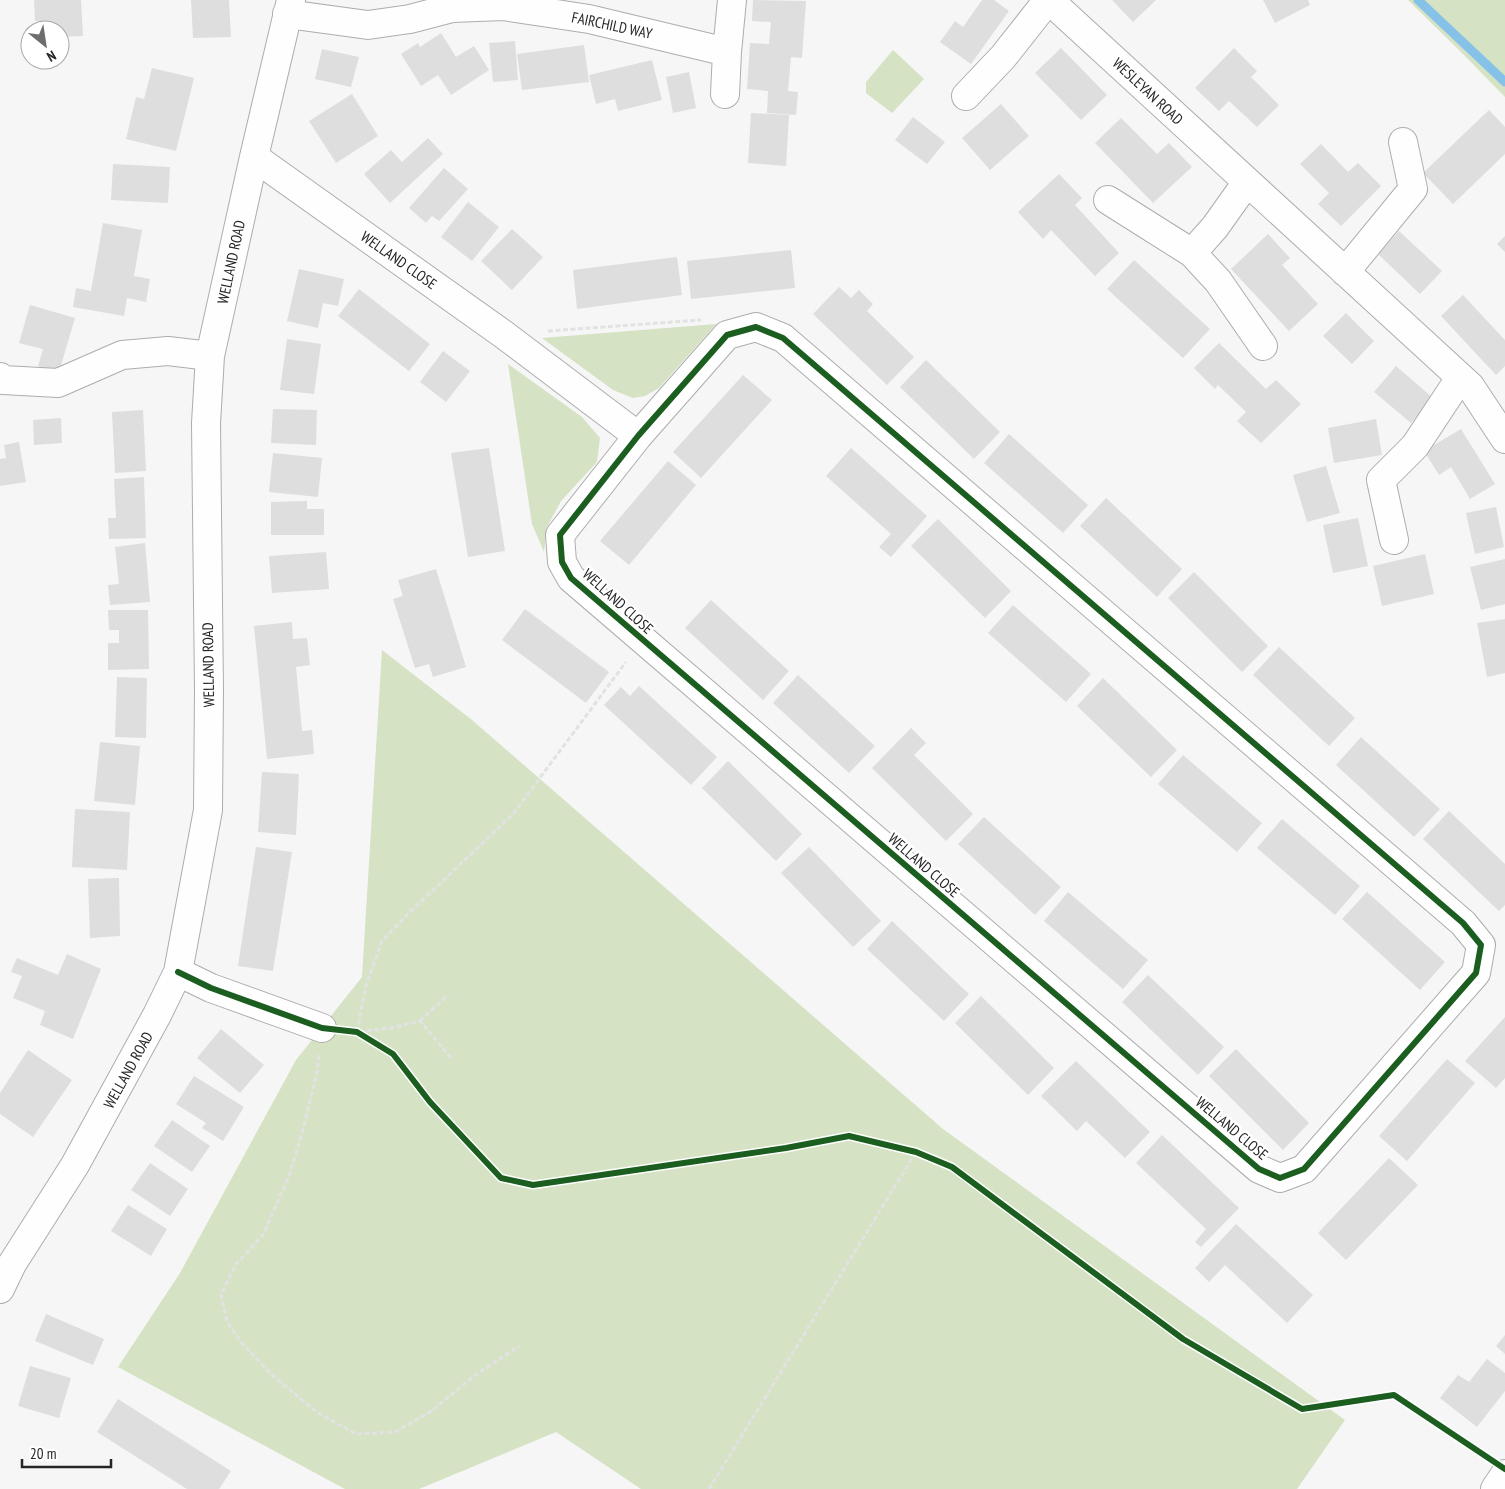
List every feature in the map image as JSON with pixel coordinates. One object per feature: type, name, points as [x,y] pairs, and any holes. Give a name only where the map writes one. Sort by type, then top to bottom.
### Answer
[{"type":"street","points":[[725,94],[732,0]]},
{"type":"street","name":"WESLEYAN ROAD","points":[[966,96],[1004,57],[1049,0],[1470,386],[1505,439]]},
{"type":"street","name":"FAIRCHILD WAY","points":[[289,7],[368,25],[410,19],[452,8],[503,6],[589,18],[727,52]]},
{"type":"street","name":"WELLAND ROAD","points":[[0,1289],[12,1264],[75,1166],[158,1016],[178,972],[208,810],[209,690],[206,423],[210,356],[289,7]]},
{"type":"street","points":[[1346,272],[1413,189],[1403,142]]},
{"type":"street","name":"WELLAND CLOSE","points":[[254,157],[503,334],[638,436]]},
{"type":"street","points":[[1192,253],[1215,227],[1246,182]]},
{"type":"street","points":[[1108,200],[1192,253],[1218,281],[1263,346]]},
{"type":"street","name":"WELLAND CLOSE","points":[[756,327],[783,338],[1463,923],[1481,945],[1476,973],[1304,1169],[1280,1178],[1259,1169],[572,578],[562,562],[560,534],[638,436],[727,335],[756,327]]},
{"type":"street","points":[[0,377],[3,380],[58,383],[122,355],[168,351],[210,356]]},
{"type":"street","points":[[1394,540],[1381,480],[1415,446],[1460,378]]},
{"type":"street","points":[[178,972],[211,988],[322,1028]]},
{"type":"street","points":[[1494,1489],[1505,1474]]},
{"type":"path","points":[[503,334],[704,320]]},
{"type":"path","points":[[356,1032],[366,985],[382,941],[513,814],[613,679],[644,641]]},
{"type":"path","points":[[448,995],[420,1020],[391,1028],[356,1032],[322,1028],[317,1072],[289,1176],[263,1235],[236,1264],[221,1295],[227,1322],[242,1343],[272,1375],[318,1412],[356,1434],[395,1432],[430,1412],[474,1376],[519,1346]]},
{"type":"path","points":[[420,1020],[451,1058]]},
{"type":"path","points":[[356,1032],[364,1036]]},
{"type":"path","points":[[906,1150],[925,1156]]},
{"type":"path","points":[[709,1489],[916,1152]]},
{"type":"green space","points":[[1408,0],[1505,0],[1505,97],[1464,55]]},
{"type":"green space","points":[[893,50],[924,79],[892,113],[866,93],[866,82]]},
{"type":"green space","points":[[716,324],[659,388],[645,396],[633,398],[613,390],[542,338]]},
{"type":"green space","points":[[508,364],[582,417],[600,438],[597,462],[561,501],[547,527],[544,552],[532,524]]},
{"type":"green space","points":[[382,650],[472,720],[943,1129],[1345,1420],[1297,1489],[641,1489],[556,1432],[419,1489],[345,1489],[118,1367],[180,1273],[296,1060],[362,977]]},
{"type":"building","points":[[34,0],[81,0],[83,36],[70,37],[70,20],[35,20]]},
{"type":"building","points":[[191,0],[229,0],[231,37],[193,38]]},
{"type":"building","points":[[753,0],[806,1],[802,58],[791,57],[788,91],[798,92],[796,115],[767,113],[768,91],[747,89],[750,43],[769,44],[771,22],[752,21]]},
{"type":"building","points":[[982,0],[994,0],[1009,11],[971,64],[940,42],[955,21],[963,27]]},
{"type":"building","points":[[1112,0],[1156,0],[1133,22]]},
{"type":"building","points":[[1263,0],[1308,0],[1310,5],[1275,23]]},
{"type":"building","points":[[441,33],[456,57],[474,46],[489,70],[451,95],[438,75],[421,86],[401,54],[418,43],[420,47]]},
{"type":"building","points":[[515,41],[518,80],[493,82],[489,43]]},
{"type":"building","points":[[584,45],[589,82],[522,90],[517,54]]},
{"type":"building","points":[[1061,48],[1107,95],[1081,120],[1035,73]]},
{"type":"building","points":[[1234,48],[1257,71],[1251,77],[1279,105],[1257,127],[1229,101],[1219,111],[1195,88]]},
{"type":"building","points":[[322,49],[359,57],[351,87],[315,79]]},
{"type":"building","points":[[652,60],[662,100],[618,111],[615,99],[596,104],[589,75]]},
{"type":"building","points":[[152,68],[194,78],[176,151],[126,139],[136,97],[144,99]]},
{"type":"building","points":[[689,72],[696,108],[673,113],[666,77]]},
{"type":"building","points":[[352,94],[378,136],[336,163],[309,121]]},
{"type":"building","points":[[1001,104],[1029,136],[990,170],[962,138]]},
{"type":"building","points":[[1489,110],[1505,127],[1505,154],[1453,204],[1423,173]]},
{"type":"building","points":[[751,113],[789,115],[786,166],[748,163]]},
{"type":"building","points":[[913,117],[945,142],[927,164],[895,140]]},
{"type":"building","points":[[1121,118],[1157,154],[1169,143],[1192,167],[1153,203],[1095,143]]},
{"type":"building","points":[[428,138],[443,154],[390,203],[364,174],[391,150],[402,162]]},
{"type":"building","points":[[1321,144],[1348,172],[1358,163],[1381,186],[1341,226],[1318,204],[1329,193],[1300,164]]},
{"type":"building","points":[[113,164],[170,167],[168,203],[111,200]]},
{"type":"building","points":[[444,168],[468,189],[439,221],[432,216],[426,223],[409,208]]},
{"type":"building","points":[[1059,174],[1082,198],[1075,205],[1119,253],[1095,276],[1051,230],[1043,239],[1018,212]]},
{"type":"building","points":[[468,202],[499,227],[472,261],[441,237]]},
{"type":"building","points":[[103,223],[142,230],[134,276],[150,279],[146,302],[127,298],[124,316],[73,307],[76,288],[91,291]]},
{"type":"building","points":[[512,229],[543,257],[512,290],[481,261]]},
{"type":"building","points":[[1399,231],[1442,271],[1420,294],[1378,254]]},
{"type":"building","points":[[1268,234],[1290,258],[1282,265],[1318,304],[1289,331],[1231,269]]},
{"type":"building","points":[[1505,236],[1505,252],[1497,244]]},
{"type":"building","points":[[791,250],[795,288],[691,299],[687,261]]},
{"type":"building","points":[[677,257],[682,295],[577,309],[573,270]]},
{"type":"building","points":[[1134,260],[1210,329],[1183,358],[1107,289]]},
{"type":"building","points":[[299,269],[344,279],[338,306],[323,303],[318,328],[287,321]]},
{"type":"building","points":[[839,287],[851,298],[859,290],[873,304],[867,311],[914,357],[887,385],[813,314]]},
{"type":"building","points":[[359,289],[430,344],[409,371],[338,316]]},
{"type":"building","points":[[1463,295],[1505,340],[1505,366],[1496,375],[1441,316]]},
{"type":"building","points":[[30,305],[75,318],[59,372],[38,366],[43,349],[19,343]]},
{"type":"building","points":[[1346,313],[1374,341],[1352,364],[1323,336]]},
{"type":"building","points":[[287,339],[321,344],[314,394],[280,390]]},
{"type":"building","points":[[1219,343],[1266,389],[1276,380],[1301,404],[1261,443],[1237,421],[1246,412],[1218,385],[1215,389],[1194,368]]},
{"type":"building","points":[[443,351],[470,371],[446,402],[420,382]]},
{"type":"building","points":[[926,360],[1000,432],[974,459],[900,387]]},
{"type":"building","points":[[1396,366],[1433,398],[1411,423],[1374,392]]},
{"type":"building","points":[[743,375],[772,400],[701,478],[673,452]]},
{"type":"building","points":[[273,409],[317,410],[316,445],[271,443]]},
{"type":"building","points":[[143,410],[146,471],[115,473],[112,412]]},
{"type":"building","points":[[61,418],[62,443],[34,445],[33,420]]},
{"type":"building","points":[[1376,419],[1382,455],[1334,463],[1328,428]]},
{"type":"building","points":[[1461,429],[1495,484],[1470,499],[1451,467],[1439,475],[1424,451]]},
{"type":"building","points":[[1009,434],[1088,505],[1063,533],[984,463]]},
{"type":"building","points":[[19,442],[26,482],[0,486],[0,459],[6,458],[4,445]]},
{"type":"building","points":[[489,448],[505,551],[468,557],[451,453]]},
{"type":"building","points":[[851,448],[927,516],[891,557],[879,547],[891,534],[826,476]]},
{"type":"building","points":[[273,453],[322,458],[318,497],[269,492]]},
{"type":"building","points":[[668,461],[696,485],[629,565],[600,541]]},
{"type":"building","points":[[1326,466],[1340,513],[1307,522],[1293,475]]},
{"type":"building","points":[[144,477],[146,538],[109,539],[108,518],[116,518],[114,479]]},
{"type":"building","points":[[1106,498],[1182,569],[1157,597],[1080,526]]},
{"type":"building","points":[[307,501],[307,509],[324,509],[324,535],[271,535],[271,502]]},
{"type":"building","points":[[1496,507],[1504,547],[1475,554],[1466,513]]},
{"type":"building","points":[[1358,518],[1368,566],[1333,573],[1323,525]]},
{"type":"building","points":[[938,519],[1011,591],[985,618],[911,546]]},
{"type":"building","points":[[145,543],[150,602],[110,605],[108,585],[119,584],[115,547]]},
{"type":"building","points":[[326,552],[329,589],[272,593],[269,556]]},
{"type":"building","points":[[1425,554],[1434,594],[1382,606],[1373,566]]},
{"type":"building","points":[[1505,559],[1505,604],[1481,610],[1470,567]]},
{"type":"building","points":[[436,569],[466,667],[433,677],[429,664],[415,668],[393,599],[403,596],[398,580]]},
{"type":"building","points":[[1194,572],[1268,646],[1242,672],[1168,598]]},
{"type":"building","points":[[711,600],[789,671],[763,700],[685,628]]},
{"type":"building","points":[[1013,605],[1091,674],[1066,702],[988,633]]},
{"type":"building","points":[[525,609],[609,672],[586,703],[502,640]]},
{"type":"building","points":[[108,610],[148,610],[149,669],[108,670],[108,643],[119,643],[119,630],[109,630]]},
{"type":"building","points":[[1505,619],[1505,673],[1487,677],[1477,623]]},
{"type":"building","points":[[292,622],[293,639],[307,638],[310,665],[296,667],[302,731],[312,730],[314,754],[267,759],[254,626]]},
{"type":"building","points":[[1279,647],[1355,718],[1329,746],[1253,675]]},
{"type":"building","points":[[798,675],[875,746],[849,773],[773,703]]},
{"type":"building","points":[[117,677],[147,678],[146,738],[115,737]]},
{"type":"building","points":[[1103,678],[1177,750],[1151,777],[1077,706]]},
{"type":"building","points":[[639,686],[717,757],[691,785],[604,705],[621,687],[630,696]]},
{"type":"building","points":[[911,728],[926,743],[914,755],[973,814],[946,841],[872,768]]},
{"type":"building","points":[[1361,737],[1440,809],[1414,837],[1336,765]]},
{"type":"building","points":[[100,742],[140,746],[135,805],[94,801]]},
{"type":"building","points":[[1183,755],[1262,823],[1237,852],[1158,784]]},
{"type":"building","points":[[728,761],[802,834],[776,861],[702,788]]},
{"type":"building","points":[[262,772],[299,774],[296,835],[258,832]]},
{"type":"building","points":[[75,809],[130,812],[127,870],[72,867]]},
{"type":"building","points":[[1449,811],[1505,864],[1505,905],[1499,911],[1423,839]]},
{"type":"building","points":[[984,817],[1061,887],[1035,915],[958,844]]},
{"type":"building","points":[[1282,819],[1360,886],[1335,915],[1257,848]]},
{"type":"building","points":[[256,847],[292,852],[273,971],[238,966]]},
{"type":"building","points":[[809,847],[881,921],[853,947],[781,873]]},
{"type":"building","points":[[119,878],[120,936],[90,938],[88,879]]},
{"type":"building","points":[[1068,892],[1148,960],[1123,989],[1044,921]]},
{"type":"building","points":[[1367,892],[1445,962],[1420,990],[1342,919]]},
{"type":"building","points":[[892,921],[969,994],[944,1021],[867,949]]},
{"type":"building","points":[[67,954],[101,969],[73,1039],[40,1025],[45,1011],[13,998],[22,976],[11,972],[17,958],[58,975]]},
{"type":"building","points":[[1148,975],[1224,1047],[1198,1075],[1122,1002]]},
{"type":"building","points":[[981,996],[1054,1068],[1028,1095],[955,1023]]},
{"type":"building","points":[[1505,1017],[1505,1078],[1496,1088],[1465,1061]]},
{"type":"building","points":[[221,1029],[264,1065],[240,1093],[197,1058]]},
{"type":"building","points":[[1236,1049],[1309,1123],[1283,1150],[1209,1076]]},
{"type":"building","points":[[28,1050],[72,1080],[33,1137],[0,1114],[0,1093]]},
{"type":"building","points":[[1447,1059],[1475,1083],[1407,1161],[1379,1136]]},
{"type":"building","points":[[1076,1061],[1150,1132],[1125,1158],[1086,1121],[1077,1131],[1041,1096]]},
{"type":"building","points":[[194,1076],[244,1107],[223,1141],[202,1128],[206,1123],[176,1104]]},
{"type":"building","points":[[172,1120],[210,1146],[192,1172],[154,1146]]},
{"type":"building","points":[[1162,1135],[1239,1208],[1201,1247],[1195,1242],[1206,1229],[1136,1163]]},
{"type":"building","points":[[1389,1158],[1418,1185],[1346,1260],[1318,1233]]},
{"type":"building","points":[[150,1163],[188,1189],[170,1216],[131,1190]]},
{"type":"building","points":[[128,1205],[167,1229],[151,1256],[111,1231]]},
{"type":"building","points":[[1236,1224],[1313,1295],[1287,1323],[1225,1265],[1209,1282],[1195,1268]]},
{"type":"building","points":[[46,1314],[104,1339],[93,1365],[35,1341]]},
{"type":"building","points":[[1505,1335],[1505,1354],[1496,1346]]},
{"type":"building","points":[[1487,1359],[1505,1373],[1505,1391],[1477,1427],[1440,1398],[1458,1375],[1469,1382]]},
{"type":"building","points":[[30,1366],[71,1378],[59,1418],[18,1406]]},
{"type":"building","points":[[118,1399],[231,1471],[219,1489],[187,1489],[97,1432]]},
{"type":"waterway","points":[[1418,0],[1505,82]]},
{"type":"cycle path","points":[[756,327],[783,338],[1463,923],[1481,945],[1476,973],[1304,1169],[1280,1178],[1259,1169],[571,578],[562,562],[560,535],[638,436],[727,335],[756,327]]},
{"type":"cycle path","points":[[178,972],[211,988],[322,1028],[357,1032],[393,1054],[430,1102],[501,1178],[533,1185],[786,1148],[849,1136],[916,1152],[952,1167],[1183,1339],[1302,1409],[1394,1395],[1505,1469]]}]
